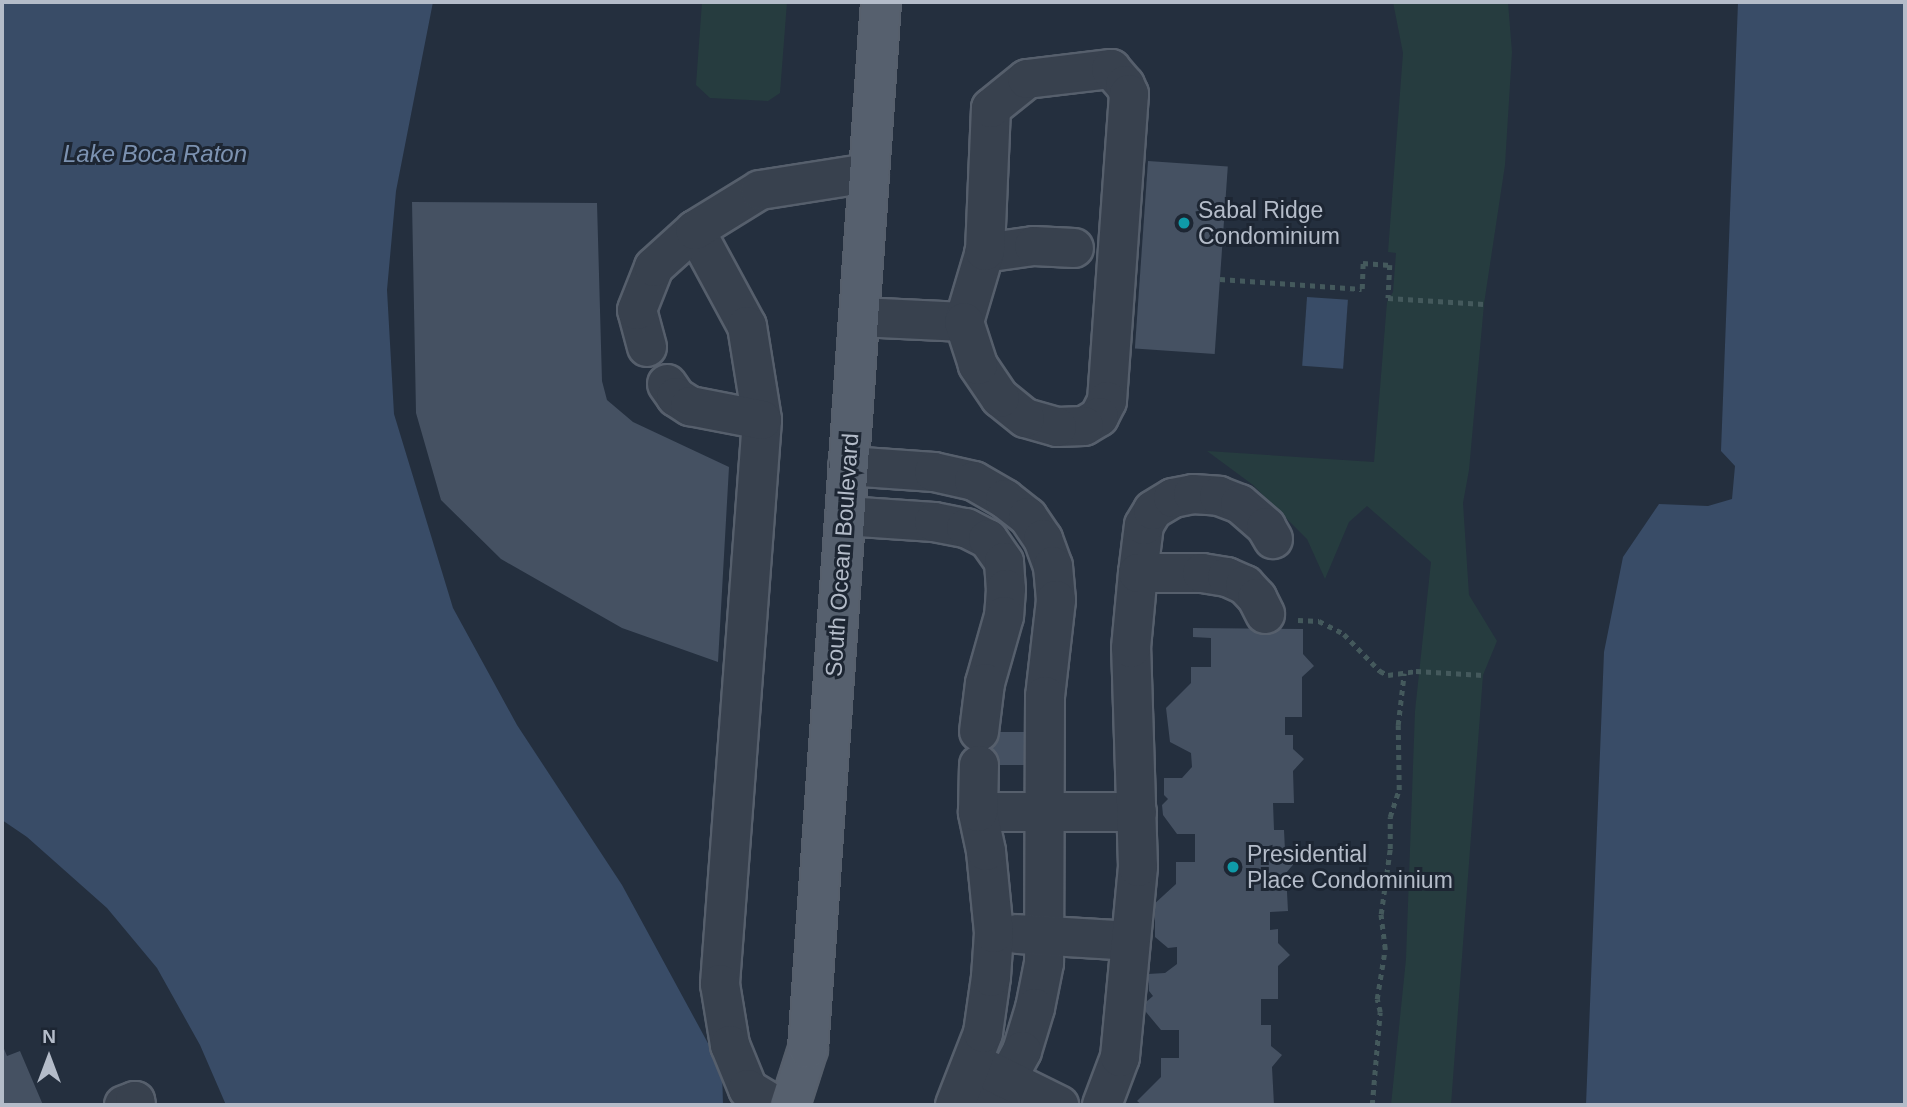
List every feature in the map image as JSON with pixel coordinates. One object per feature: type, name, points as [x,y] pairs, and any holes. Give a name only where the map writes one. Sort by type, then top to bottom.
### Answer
[{"type":"main road","name":"South Ocean Boulevard","points":[[790,1105],[808,1049],[881,2]]},
{"type":"lane","points":[[1111,69],[1129,94],[1107,401],[1099,417],[1084,426],[1057,427],[1025,418],[1000,398],[978,365],[964,322],[984,253],[991,108],[1027,79],[1111,69]]},
{"type":"lane","points":[[647,347],[637,310],[654,267],[695,230],[760,190],[869,173]]},
{"type":"lane","points":[[695,230],[747,326],[762,420],[720,985],[730,1045],[748,1089],[775,1105]]},
{"type":"lane","points":[[984,253],[1034,246],[1074,248]]},
{"type":"lane","points":[[859,317],[964,322]]},
{"type":"lane","points":[[667,384],[676,397],[690,406],[762,420]]},
{"type":"lane","points":[[848,466],[934,472],[974,481],[1005,499],[1028,517],[1043,539],[1053,566],[1056,600],[1045,696],[1044,962],[1035,1008],[1022,1051],[1000,1093]]},
{"type":"lane","points":[[1102,1105],[1119,1057],[1138,867],[1131,648],[1144,525],[1153,510],[1172,498],[1193,494],[1219,496],[1240,504],[1266,527],[1273,539]]},
{"type":"lane","points":[[845,516],[934,522],[966,528],[988,539],[1004,562],[1004,616],[985,683],[979,748],[978,812],[988,862],[994,933],[984,1022],[973,1062],[955,1105]]},
{"type":"lane","points":[[1138,573],[1202,573],[1227,577],[1251,591],[1265,614]]},
{"type":"lane","points":[[985,683],[1045,696]]},
{"type":"lane","points":[[978,812],[1137,813]]},
{"type":"lane","points":[[994,933],[1130,941]]},
{"type":"lane","points":[[973,1062],[1000,1093],[1059,1105]]},
{"type":"lane","points":[[124,1105],[135,1101],[136,1105]]},
{"type":"path","points":[[1220,278],[1362,289],[1363,262],[1390,265],[1390,298],[1484,304]]},
{"type":"path","points":[[1265,614],[1287,620],[1320,621],[1353,642],[1380,671],[1388,675],[1483,675]]},
{"type":"path","points":[[1372,1105],[1380,1012],[1377,999],[1385,949],[1381,914],[1390,849],[1390,817],[1399,790],[1398,725],[1404,673]]},
{"type":"green space","points":[[702,2],[787,2],[780,93],[768,101],[710,98],[696,85]]},
{"type":"green space","points":[[1393,2],[1508,2],[1512,52],[1505,165],[1484,304],[1469,470],[1463,503],[1469,595],[1497,641],[1483,675],[1451,1105],[1391,1105],[1406,959],[1415,711],[1431,562],[1367,506],[1349,522],[1325,579],[1307,539],[1253,485],[1207,451],[1374,462],[1387,302],[1393,292],[1396,253],[1388,252],[1403,53]]},
{"type":"water","name":"Lake Boca Raton","points":[[2,2],[433,2],[396,191],[387,290],[394,414],[453,608],[517,725],[622,885],[722,1069],[723,1105],[226,1105],[200,1045],[157,968],[107,908],[27,837],[2,820]]},
{"type":"water","points":[[1738,2],[1905,2],[1905,1105],[1586,1105],[1604,652],[1623,557],[1659,504],[1708,506],[1732,499],[1735,466],[1721,451]]},
{"type":"water","points":[[1307,297],[1348,300],[1343,369],[1302,366]]},
{"type":"building","name":"Sabal Ridge Condominium","points":[[1148,161],[1228,167],[1215,354],[1135,349]]},
{"type":"building","points":[[412,202],[597,203],[602,381],[607,400],[633,422],[729,467],[718,662],[622,628],[501,559],[441,500],[416,413]]},
{"type":"building","name":"Presidential Place Condominium","points":[[1193,628],[1303,629],[1303,654],[1314,666],[1302,677],[1302,717],[1285,717],[1285,735],[1293,735],[1293,749],[1304,759],[1293,771],[1294,803],[1273,803],[1274,830],[1284,830],[1285,850],[1297,860],[1286,873],[1288,911],[1270,912],[1270,930],[1278,929],[1278,943],[1290,955],[1278,966],[1278,999],[1261,999],[1261,1025],[1271,1025],[1271,1046],[1282,1055],[1272,1067],[1274,1105],[1142,1105],[1137,1101],[1161,1077],[1161,1058],[1179,1058],[1179,1030],[1161,1030],[1146,1012],[1146,1002],[1153,996],[1149,991],[1148,974],[1165,973],[1177,964],[1177,947],[1168,948],[1155,937],[1155,910],[1152,906],[1176,884],[1176,862],[1195,862],[1195,834],[1177,834],[1163,815],[1162,805],[1168,799],[1164,795],[1164,778],[1182,778],[1192,767],[1191,753],[1170,742],[1166,708],[1191,683],[1191,667],[1211,667],[1211,638],[1193,637]]},
{"type":"building","points":[[972,732],[1028,732],[1028,765],[972,765]]},
{"type":"building","points":[[2,1044],[7,1056],[20,1051],[43,1105],[2,1105]]},
{"type":"place","name":"Sabal Ridge Condominium","points":[[1184,223]]},
{"type":"place","name":"Presidential Place Condominium","points":[[1233,867]]}]
